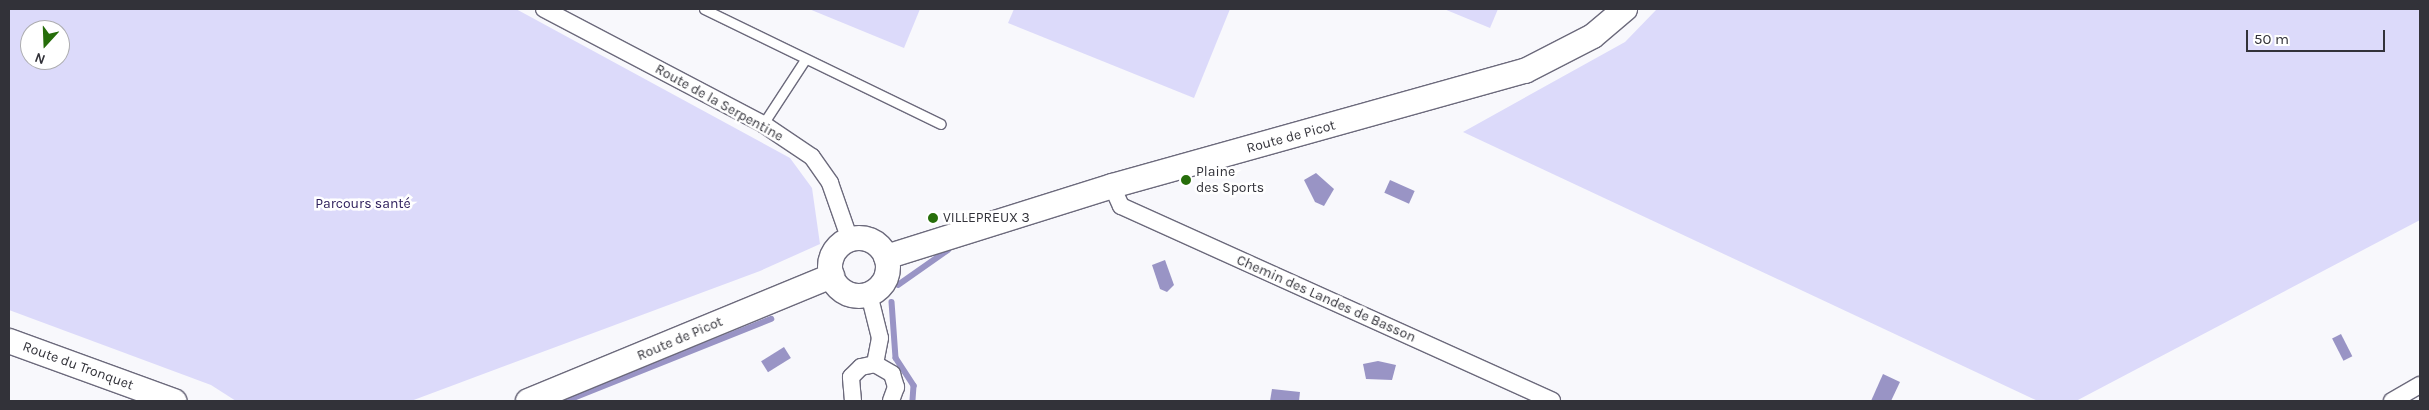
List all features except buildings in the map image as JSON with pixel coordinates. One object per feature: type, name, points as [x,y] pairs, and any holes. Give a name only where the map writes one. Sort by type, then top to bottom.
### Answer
[{"type":"main road","name":"Route de Picot","points":[[886,257],[1112,186],[1525,71],[1593,36],[1625,9]]},
{"type":"main road","points":[[850,240],[867,240],[886,257],[883,283],[869,294],[843,291],[832,276],[836,251],[850,240]]},
{"type":"main road","name":"Route de Picot","points":[[528,401],[832,276]]},
{"type":"main road","name":"Route du Tronquet","points":[[9,341],[174,401]]},
{"type":"street","name":"Route de la Serpentine","points":[[544,9],[763,124],[812,156],[830,184],[850,240]]},
{"type":"street","name":"Chemin des Landes de Basson","points":[[1112,186],[1121,206],[1552,401]]},
{"type":"street","points":[[869,294],[880,338],[875,364]]},
{"type":"street","points":[[852,401],[851,377],[861,367],[875,364],[892,374],[896,388],[892,401]]},
{"type":"street","points":[[2392,401],[2420,385]]},
{"type":"lane","points":[[704,9],[804,61],[941,124]]},
{"type":"lane","points":[[763,124],[804,61]]},
{"type":"green space","name":"Parcours santé","points":[[9,9],[516,9],[790,158],[812,188],[820,244],[760,271],[411,401],[236,401],[211,385],[9,310]]},
{"type":"green space","points":[[809,9],[920,9],[904,48]]},
{"type":"green space","points":[[1014,9],[1230,9],[1194,98],[1008,23]]},
{"type":"green space","points":[[1444,9],[1498,9],[1490,28]]},
{"type":"green space","points":[[1657,9],[2420,9],[2420,220],[2076,401],[2038,401],[1463,132],[1625,42]]},
{"type":"shaded area","points":[[1316,173],[1334,189],[1324,206],[1315,202],[1304,180]]},
{"type":"shaded area","points":[[1390,180],[1415,191],[1409,204],[1384,193]]},
{"type":"shaded area","points":[[1165,260],[1174,285],[1167,292],[1160,289],[1152,265]]},
{"type":"shaded area","points":[[2341,334],[2352,356],[2343,361],[2332,339]]},
{"type":"shaded area","points":[[784,347],[791,358],[768,372],[761,361]]},
{"type":"shaded area","points":[[1378,361],[1396,365],[1392,380],[1366,379],[1363,364]]},
{"type":"shaded area","points":[[1883,374],[1900,382],[1891,401],[1871,401]]},
{"type":"shaded area","points":[[1272,389],[1300,392],[1299,401],[1270,401]]},
{"type":"waterway","points":[[898,285],[948,250]]},
{"type":"waterway","points":[[892,302],[896,358],[914,386],[913,401]]},
{"type":"waterway","points":[[566,401],[771,319]]},
{"type":"place","name":"Plaine des Sports","points":[[1186,180]]},
{"type":"place","name":"VILLEPREUX 3","points":[[933,218]]}]
